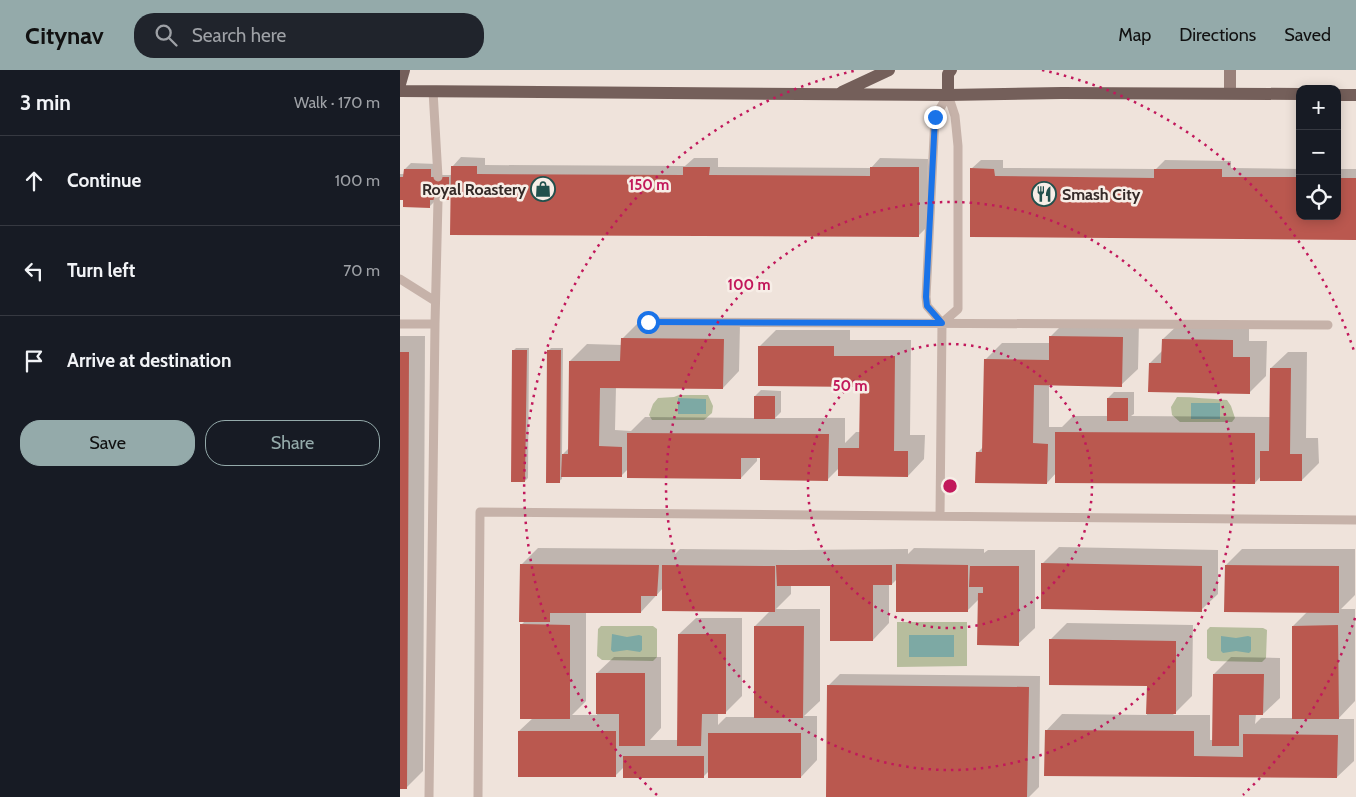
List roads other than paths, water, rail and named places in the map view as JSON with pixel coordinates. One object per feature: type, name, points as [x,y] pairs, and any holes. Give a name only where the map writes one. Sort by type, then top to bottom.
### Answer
[{"type":"main road","points":[[400,84],[404,70]]},
{"type":"main road","points":[[838,94],[889,70]]},
{"type":"main road","points":[[948,95],[948,74],[951,70]]},
{"type":"main road","points":[[400,91],[948,95],[1296,94]]},
{"type":"main road","points":[[1341,95],[1356,95]]},
{"type":"street","points":[[1230,70],[1230,93]]},
{"type":"lane","points":[[433,91],[438,177]]},
{"type":"lane","points":[[942,323],[958,309],[958,146],[955,116],[948,95]]},
{"type":"lane","points":[[940,516],[942,323],[927,306],[926,297],[935,117],[948,95]]},
{"type":"lane","points":[[429,797],[438,200]]},
{"type":"lane","points":[[400,278],[435,301]]},
{"type":"lane","points":[[648,322],[1328,325]]},
{"type":"lane","points":[[400,324],[435,324]]},
{"type":"lane","points":[[478,797],[480,512],[1356,520]]},
{"type":"water","points":[[678,398],[706,399],[706,414],[678,414]]},
{"type":"water","points":[[1191,403],[1220,403],[1220,419],[1191,419]]},
{"type":"water","points":[[612,634],[627,637],[642,636],[642,650],[640,652],[627,650],[613,652],[611,650]]},
{"type":"water","points":[[909,635],[954,635],[954,657],[909,657]]},
{"type":"water","points":[[1221,636],[1251,637],[1251,651],[1249,653],[1236,651],[1223,653],[1221,651]]},
{"type":"place","name":"Royal Roastery","points":[[543,189]]},
{"type":"place","name":"Smash City","points":[[1044,194]]}]
